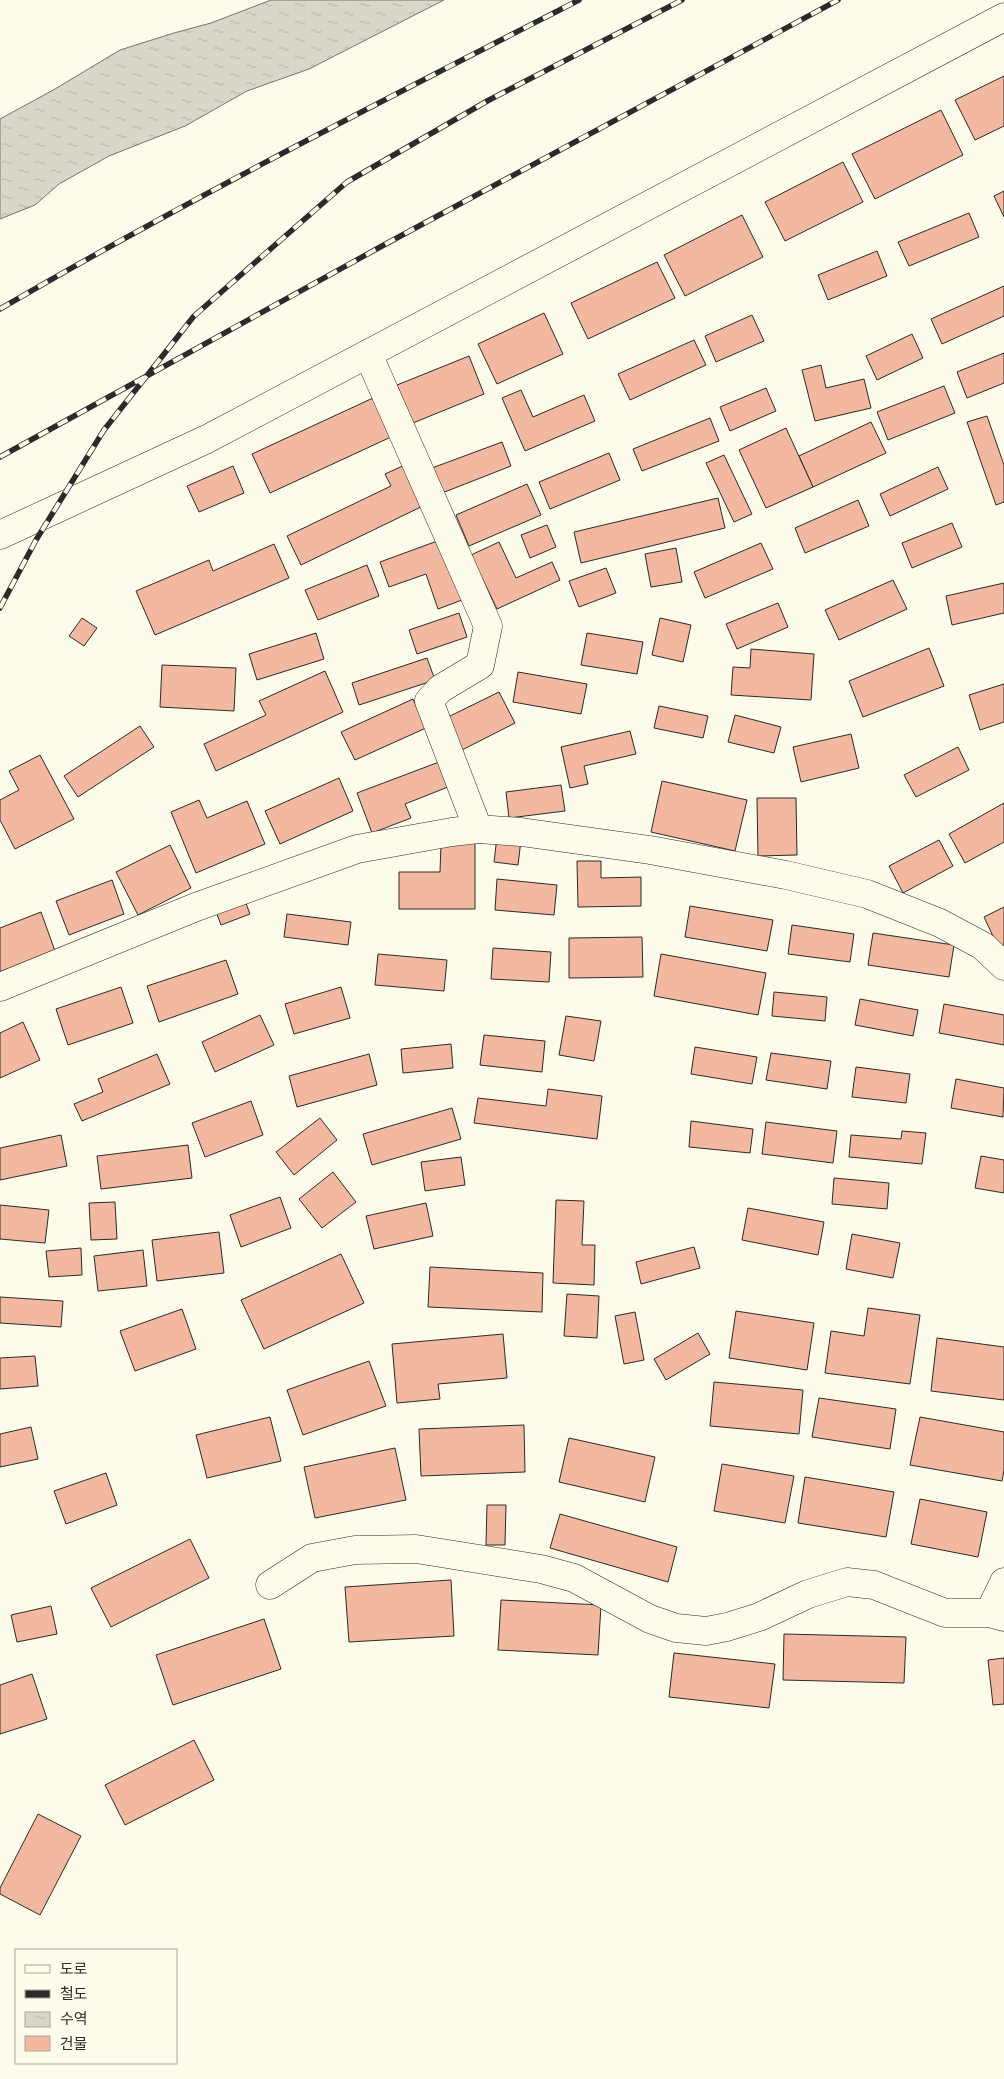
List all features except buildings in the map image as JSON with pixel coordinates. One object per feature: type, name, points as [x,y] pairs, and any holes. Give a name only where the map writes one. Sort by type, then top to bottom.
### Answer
[{"type":"street","points":[[0,535],[207,439],[1004,17]]},
{"type":"street","points":[[368,354],[488,626],[480,665],[440,689],[430,701],[478,829]]},
{"type":"street","points":[[0,988],[196,907],[357,849],[478,829],[521,832],[650,850],[786,875],[867,894],[940,923],[984,946],[1004,966]]},
{"type":"street","points":[[270,1585],[312,1558],[355,1550],[416,1549],[541,1569],[574,1578],[650,1619],[676,1628],[706,1631],[759,1617],[808,1594],[847,1582],[874,1585],[945,1613],[997,1615],[1004,1582]]},
{"type":"water","points":[[271,0],[444,0],[309,69],[247,91],[185,126],[109,156],[59,184],[35,205],[0,219],[0,119],[120,50],[211,23]]},
{"type":"railway","points":[[0,309],[215,189],[579,0]]},
{"type":"railway","points":[[0,608],[36,540],[104,430],[194,316],[347,182],[489,100],[682,0]]},
{"type":"railway","points":[[0,457],[382,246],[838,0]]}]
